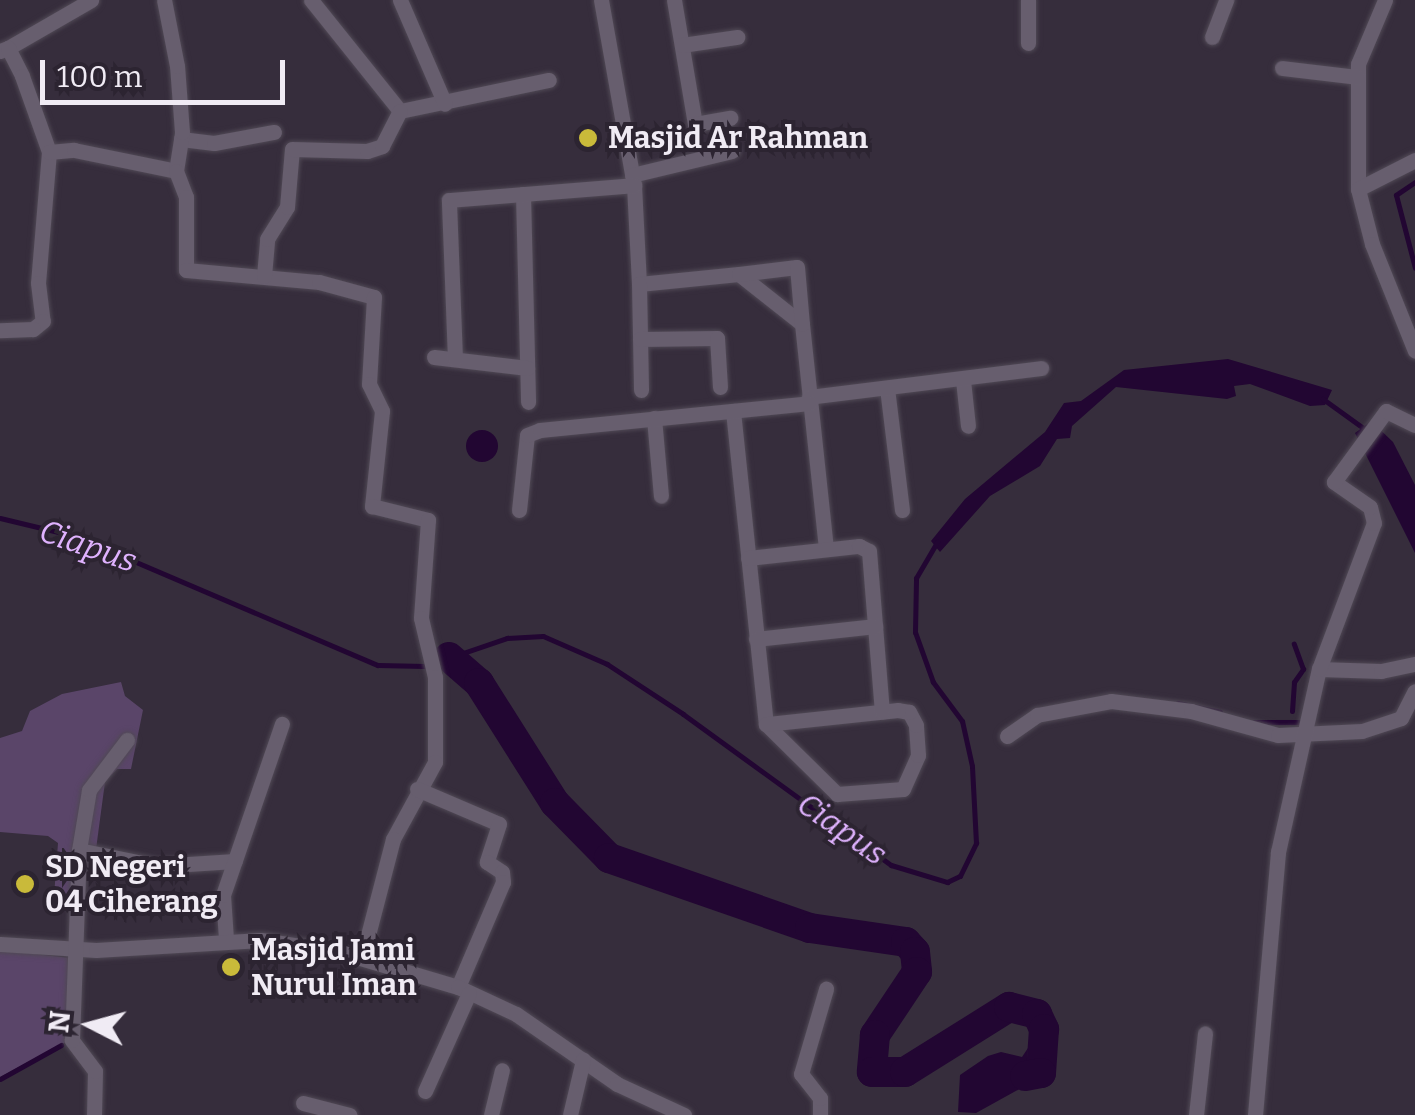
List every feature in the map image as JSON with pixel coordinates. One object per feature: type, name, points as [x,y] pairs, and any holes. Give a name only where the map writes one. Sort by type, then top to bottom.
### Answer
[{"type":"street","points":[[0,330],[33,329],[43,321],[38,283],[49,152],[4,50],[91,0]]},
{"type":"street","points":[[164,0],[177,66],[181,139],[176,172],[186,197],[186,270],[264,276],[374,296],[369,388],[382,411],[372,506],[428,520],[421,618],[434,677],[435,762],[392,840],[362,958]]},
{"type":"street","points":[[311,0],[400,111]]},
{"type":"street","points":[[400,0],[445,104]]},
{"type":"street","points":[[601,0],[633,180],[640,284],[641,390]]},
{"type":"street","points":[[674,0],[694,124],[730,118]]},
{"type":"street","points":[[1028,0],[1028,44]]},
{"type":"street","points":[[1212,38],[1226,0]]},
{"type":"street","points":[[1385,0],[1362,46],[1357,77],[1358,189],[1372,244],[1415,351]]},
{"type":"street","points":[[682,45],[738,37]]},
{"type":"street","points":[[1282,68],[1357,77]]},
{"type":"street","points":[[400,111],[549,80]]},
{"type":"street","points":[[264,276],[267,240],[287,207],[292,149],[367,151],[382,146],[400,111]]},
{"type":"street","points":[[181,139],[214,142],[274,132]]},
{"type":"street","points":[[49,152],[74,150],[176,172]]},
{"type":"street","points":[[455,359],[446,203],[633,180],[732,151]]},
{"type":"street","points":[[1358,189],[1415,160]]},
{"type":"street","points":[[523,194],[528,402]]},
{"type":"street","points":[[640,284],[798,267],[826,550]]},
{"type":"street","points":[[740,274],[802,324]]},
{"type":"street","points":[[640,339],[718,338],[720,387]]},
{"type":"street","points":[[434,357],[528,368]]},
{"type":"street","points":[[519,510],[527,435],[1040,368]]},
{"type":"street","points":[[962,380],[968,426]]},
{"type":"street","points":[[888,388],[902,510]]},
{"type":"street","points":[[1255,1115],[1275,872],[1319,669],[1374,523],[1370,508],[1334,485],[1388,410],[1415,424]]},
{"type":"street","points":[[733,411],[766,724],[837,794],[903,788],[918,755],[916,725],[910,712],[882,710],[766,724]]},
{"type":"street","points":[[654,418],[661,496]]},
{"type":"street","points":[[748,558],[826,550],[869,551],[882,710]]},
{"type":"street","points":[[756,639],[875,626]]},
{"type":"street","points":[[1319,669],[1381,671],[1415,664]]},
{"type":"street","points":[[1007,736],[1037,715],[1118,701],[1305,735],[1382,728],[1411,710],[1415,691]]},
{"type":"street","points":[[226,939],[224,894],[282,724]]},
{"type":"street","points":[[94,1115],[94,1071],[72,1049],[72,949],[79,850],[89,790],[127,740]]},
{"type":"street","points":[[418,789],[499,824],[487,862],[502,872],[503,882],[425,1091]]},
{"type":"street","points":[[79,850],[158,866],[235,861]]},
{"type":"street","points":[[0,944],[72,949],[226,939],[362,958],[464,990],[516,1014],[616,1084],[684,1115]]},
{"type":"street","points":[[820,1115],[820,1098],[801,1074],[826,988]]},
{"type":"street","points":[[1196,1115],[1205,1032]]},
{"type":"street","points":[[570,1115],[584,1060]]},
{"type":"street","points":[[491,1115],[502,1070]]},
{"type":"street","points":[[303,1103],[349,1115]]},
{"type":"shaded area","points":[[1228,359],[1332,390],[1325,405],[1310,406],[1250,384],[1234,386],[1236,396],[1227,399],[1116,387],[1072,426],[1070,438],[1057,439],[1040,466],[990,496],[940,552],[931,541],[965,499],[1045,432],[1064,403],[1081,401],[1124,370]]},
{"type":"shaded area","points":[[1371,421],[1393,442],[1415,485],[1415,553],[1355,433]]},
{"type":"shaded area","points":[[482,430],[493,435],[498,446],[493,457],[482,462],[471,457],[466,446],[471,435]]},
{"type":"shaded area","points":[[121,682],[125,696],[143,710],[131,769],[117,769],[105,782],[95,857],[85,855],[80,911],[53,909],[58,843],[48,836],[0,832],[0,738],[22,731],[30,711],[62,694]]},
{"type":"shaded area","points":[[0,950],[70,958],[68,1041],[0,1077]]},
{"type":"shaded area","points":[[1028,1048],[1025,1086],[976,1113],[958,1112],[960,1075],[988,1056],[1001,1052],[1022,1057]]},
{"type":"waterway","name":"Ciapus","points":[[1415,182],[1396,195],[1415,268]]},
{"type":"waterway","name":"Ciapus","points":[[1323,399],[1366,430]]},
{"type":"waterway","name":"Ciapus","points":[[0,518],[75,536],[378,665],[425,666],[507,638],[543,636],[607,664],[683,714],[891,865],[947,882],[960,876],[976,843],[972,766],[962,721],[933,682],[915,632],[916,578],[937,542]]},
{"type":"waterway","points":[[1292,711],[1294,682],[1303,669],[1294,644]]},
{"type":"waterway","points":[[449,657],[479,683],[555,803],[609,858],[810,928],[906,942],[915,952],[917,972],[875,1035],[872,1072],[905,1072],[1009,1007],[1037,1014],[1044,1029],[1041,1073],[1025,1076]]},
{"type":"waterway","points":[[1178,703],[1220,712]]},
{"type":"waterway","points":[[1254,722],[1301,722]]},
{"type":"waterway","points":[[0,1079],[61,1045]]},
{"type":"place","name":"Masjid Ar Rahman","points":[[588,138]]},
{"type":"place","name":"SD Negeri 04 Ciherang","points":[[25,884]]},
{"type":"place","name":"Masjid Jami Nurul Iman","points":[[231,967]]}]
